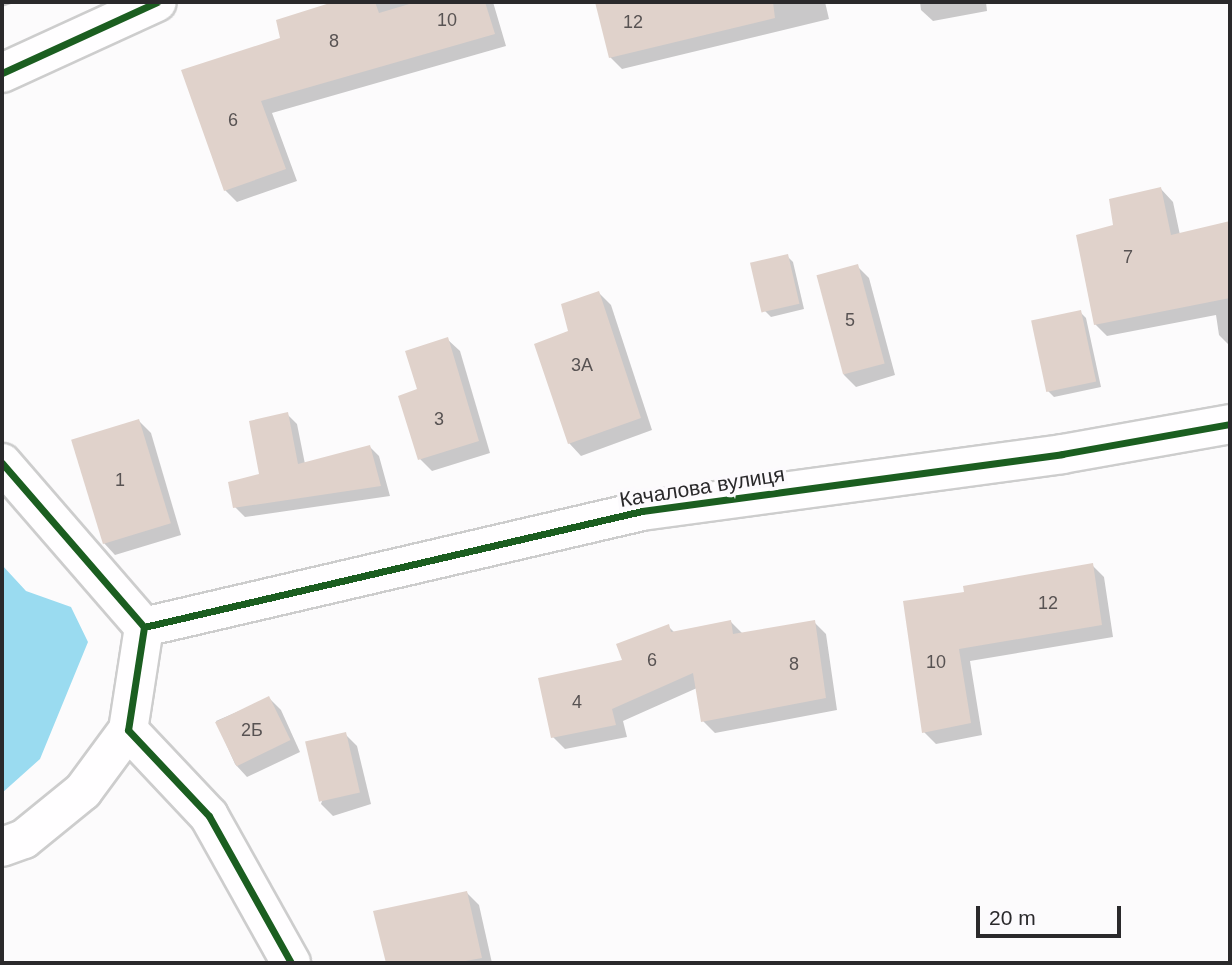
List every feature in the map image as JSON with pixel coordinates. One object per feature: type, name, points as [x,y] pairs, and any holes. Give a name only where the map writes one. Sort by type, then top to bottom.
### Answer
[{"type":"street","points":[[2,73],[156,2]]},
{"type":"street","name":"Качалова вулиця","points":[[144,627],[642,511],[1062,454],[1230,424]]},
{"type":"street","points":[[2,463],[144,627],[128,730],[83,791],[24,839],[2,847]]},
{"type":"street","points":[[128,730],[209,816],[292,963]]},
{"type":"water","points":[[2,565],[26,591],[71,607],[88,642],[40,759],[2,793]]},
{"type":"building","points":[[333,2],[375,2],[379,13],[416,2],[485,2],[495,34],[261,101],[286,169],[224,191],[181,70],[280,38],[276,20]]},
{"type":"building","points":[[595,2],[773,2],[775,18],[609,58]]},
{"type":"building","points":[[1161,187],[1171,235],[1230,221],[1230,298],[1094,325],[1076,235],[1113,225],[1109,199]]},
{"type":"building","points":[[788,254],[799,304],[761,312],[750,263]]},
{"type":"building","points":[[858,264],[885,363],[843,375],[816,275]]},
{"type":"building","points":[[599,291],[641,418],[568,444],[534,344],[568,331],[561,304]]},
{"type":"building","points":[[1081,310],[1096,381],[1046,392],[1031,321]]},
{"type":"building","points":[[448,337],[479,441],[418,460],[398,396],[417,389],[405,351]]},
{"type":"building","points":[[288,412],[298,464],[370,445],[381,486],[233,508],[228,482],[259,474],[249,421]]},
{"type":"building","points":[[139,419],[171,523],[103,544],[71,440]]},
{"type":"building","points":[[1093,563],[1102,625],[959,649],[971,723],[922,733],[903,601],[964,592],[963,586]]},
{"type":"building","points":[[731,620],[733,634],[815,620],[826,698],[701,722],[693,673],[612,709],[616,725],[551,738],[538,678],[622,660],[616,644],[669,624],[671,632]]},
{"type":"building","points":[[269,696],[290,740],[237,766],[215,722]]},
{"type":"building","points":[[346,732],[360,792],[319,802],[305,741]]},
{"type":"building","points":[[467,891],[482,958],[455,963],[386,963],[373,911]]},
{"type":"cycle path","points":[[2,73],[157,2]]},
{"type":"cycle path","points":[[144,627],[642,511],[1062,454],[1230,424]]},
{"type":"cycle path","points":[[2,463],[144,627],[128,730],[209,816],[291,963]]}]
